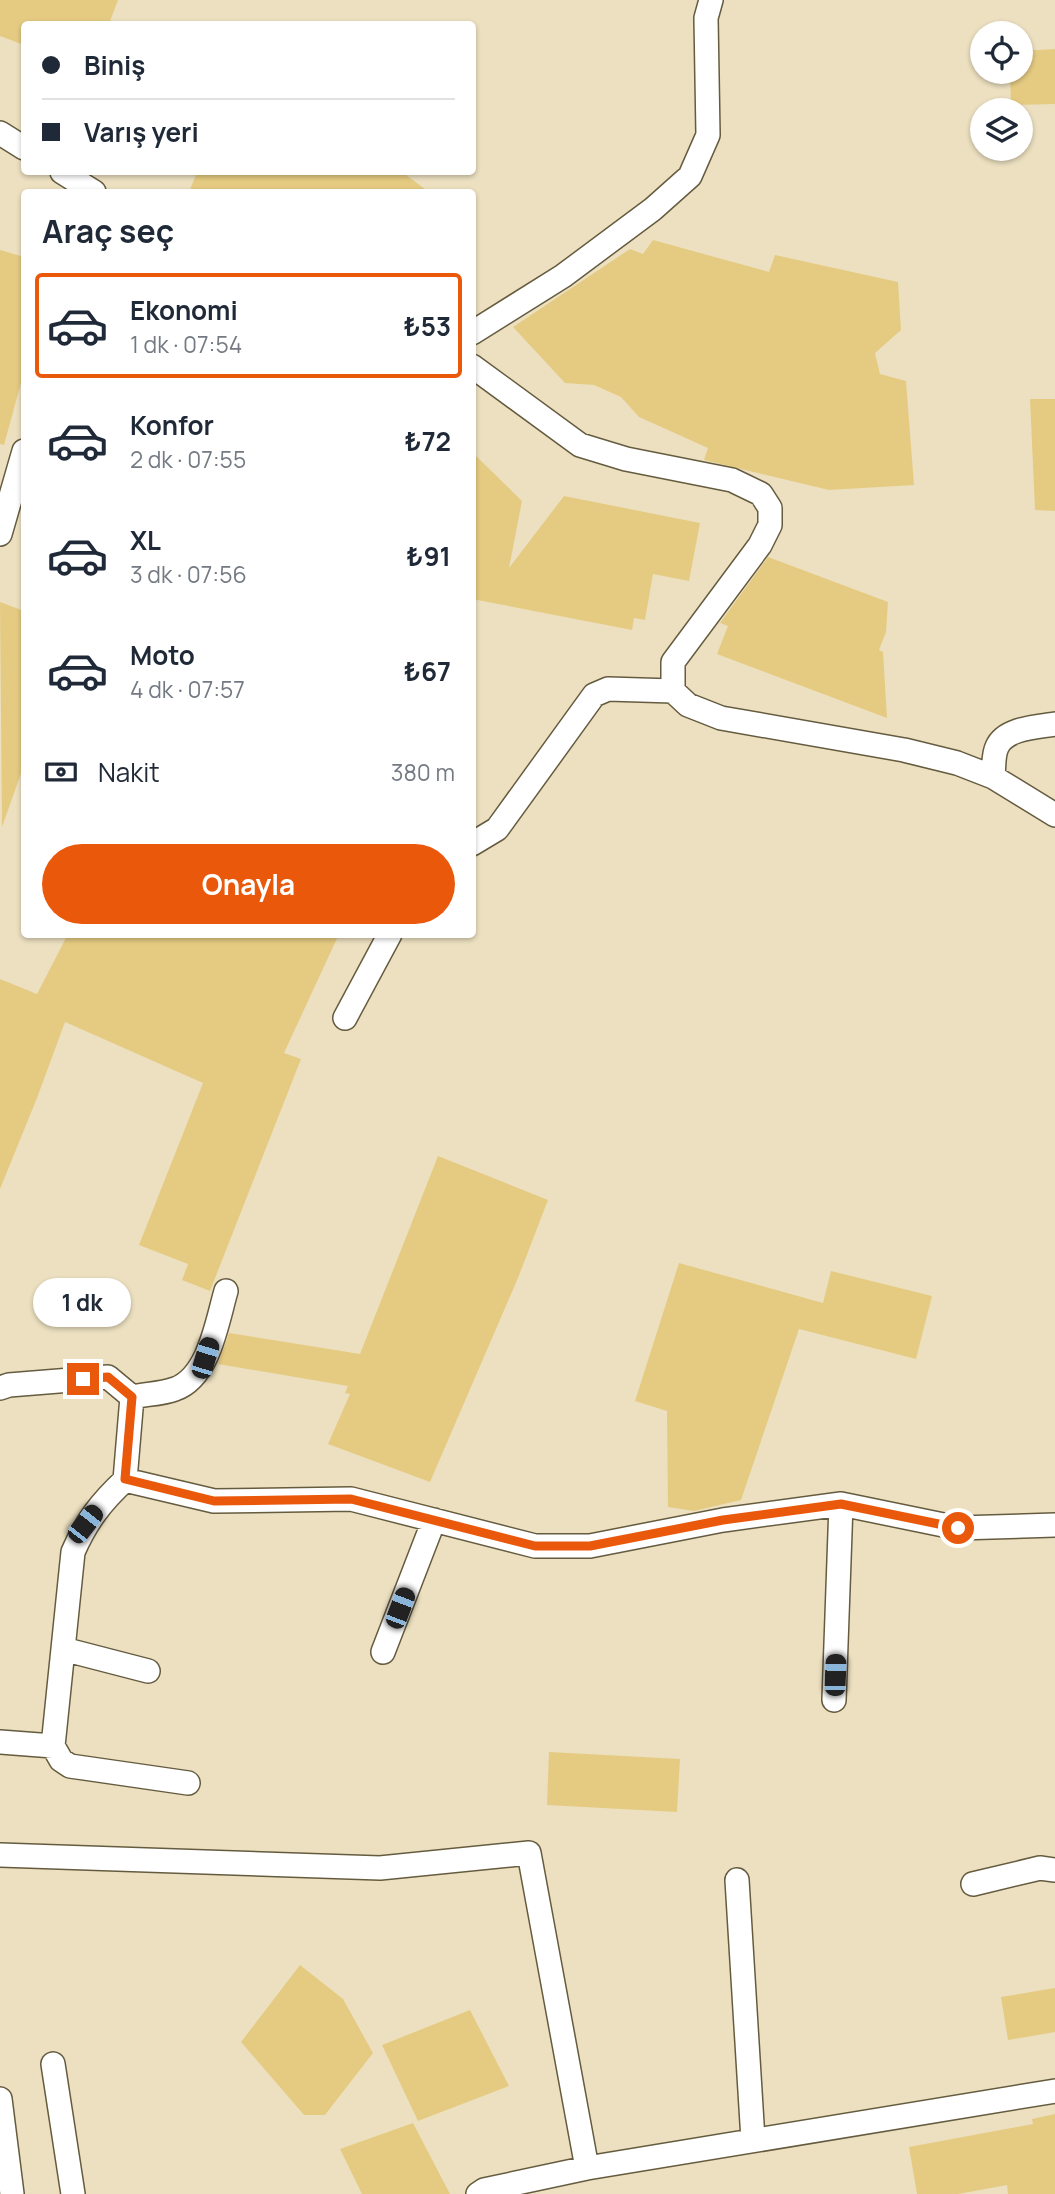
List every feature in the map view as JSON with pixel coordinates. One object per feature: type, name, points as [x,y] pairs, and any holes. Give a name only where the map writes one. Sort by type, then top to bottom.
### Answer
[{"type":"street","points":[[476,330],[563,275],[653,209],[690,177],[708,135],[706,18],[711,0]]},
{"type":"street","points":[[0,134],[21,146]]},
{"type":"street","points":[[67,175],[88,189]]},
{"type":"street","points":[[476,369],[580,445],[626,459],[732,480],[761,494],[770,508],[770,524],[760,545],[673,662],[673,691]]},
{"type":"street","points":[[0,534],[21,461]]},
{"type":"street","points":[[476,842],[497,829],[594,695],[608,689],[673,691],[688,705],[722,718],[904,750],[957,763],[993,777],[1055,815]]},
{"type":"street","points":[[993,777],[997,747],[1008,736],[1021,730],[1055,724]]},
{"type":"street","points":[[345,1018],[388,938]]},
{"type":"street","points":[[0,1388],[108,1377],[132,1397],[174,1390],[197,1373],[205,1358],[226,1291]]},
{"type":"street","points":[[132,1397],[125,1479],[85,1524],[73,1552],[53,1746],[61,1760],[70,1766],[188,1783]]},
{"type":"street","points":[[125,1479],[214,1501],[351,1499],[535,1546],[590,1546],[723,1520],[841,1504],[958,1528],[1055,1525]]},
{"type":"street","points":[[834,1700],[841,1504]]},
{"type":"street","points":[[383,1652],[435,1520]]},
{"type":"street","points":[[63,1649],[148,1671]]},
{"type":"street","points":[[0,1742],[53,1746]]},
{"type":"street","points":[[0,1855],[380,1868],[528,1853],[587,2168]]},
{"type":"street","points":[[972,1884],[1040,1868],[1055,1870]]},
{"type":"street","points":[[737,1880],[752,2140]]},
{"type":"street","points":[[53,2064],[74,2194]]},
{"type":"street","points":[[478,2194],[484,2190],[587,2168],[1055,2091]]},
{"type":"street","points":[[0,2099],[12,2194]]},
{"type":"building","points":[[0,0],[118,0],[110,21],[21,21],[21,44],[0,36]]},
{"type":"building","points":[[1055,49],[1055,104],[1033,104],[1033,98],[1011,98],[1010,84],[1033,84],[1033,50]]},
{"type":"building","points":[[196,175],[406,175],[425,189],[190,189]]},
{"type":"building","points":[[653,240],[769,272],[775,255],[898,282],[901,330],[875,353],[880,374],[906,381],[914,485],[829,490],[704,460],[708,448],[639,417],[621,397],[594,385],[565,383],[513,327],[630,249],[643,254]]},
{"type":"building","points":[[0,250],[21,256],[21,383],[4,445],[0,444]]},
{"type":"building","points":[[1030,399],[1055,399],[1055,511],[1035,510]]},
{"type":"building","points":[[476,456],[522,501],[509,568],[564,496],[700,523],[689,581],[653,574],[645,620],[634,618],[632,630],[476,600]]},
{"type":"building","points":[[768,557],[888,602],[886,632],[879,650],[883,652],[887,718],[717,654],[728,626],[720,623]]},
{"type":"building","points":[[0,602],[21,610],[21,773],[2,827]]},
{"type":"building","points":[[66,938],[337,938],[284,1053],[301,1059],[210,1291],[182,1280],[188,1264],[139,1245],[203,1083],[65,1022],[0,1189],[0,979],[37,994]]},
{"type":"building","points":[[438,1156],[548,1200],[518,1278],[430,1482],[328,1444],[350,1394],[345,1393],[348,1386],[218,1364],[229,1333],[360,1354]]},
{"type":"building","points":[[679,1263],[823,1303],[831,1271],[932,1296],[916,1359],[799,1329],[741,1500],[694,1511],[668,1507],[667,1411],[635,1401]]},
{"type":"building","points":[[549,1752],[680,1759],[677,1812],[547,1805]]},
{"type":"building","points":[[300,1965],[343,1999],[373,2053],[325,2115],[304,2115],[241,2042]]},
{"type":"building","points":[[1055,1988],[1055,2032],[1008,2040],[1001,1997]]},
{"type":"building","points":[[470,2010],[509,2086],[418,2121],[382,2045]]},
{"type":"building","points":[[1055,2114],[1055,2194],[1008,2194],[1007,2185],[958,2194],[917,2194],[909,2147],[1033,2124],[1032,2119]]},
{"type":"building","points":[[413,2123],[450,2194],[362,2194],[340,2149]]},
{"type":"route","points":[[83,1379],[108,1377],[132,1397],[125,1479],[214,1501],[351,1499],[535,1546],[590,1546],[723,1520],[841,1504],[958,1528]]}]
